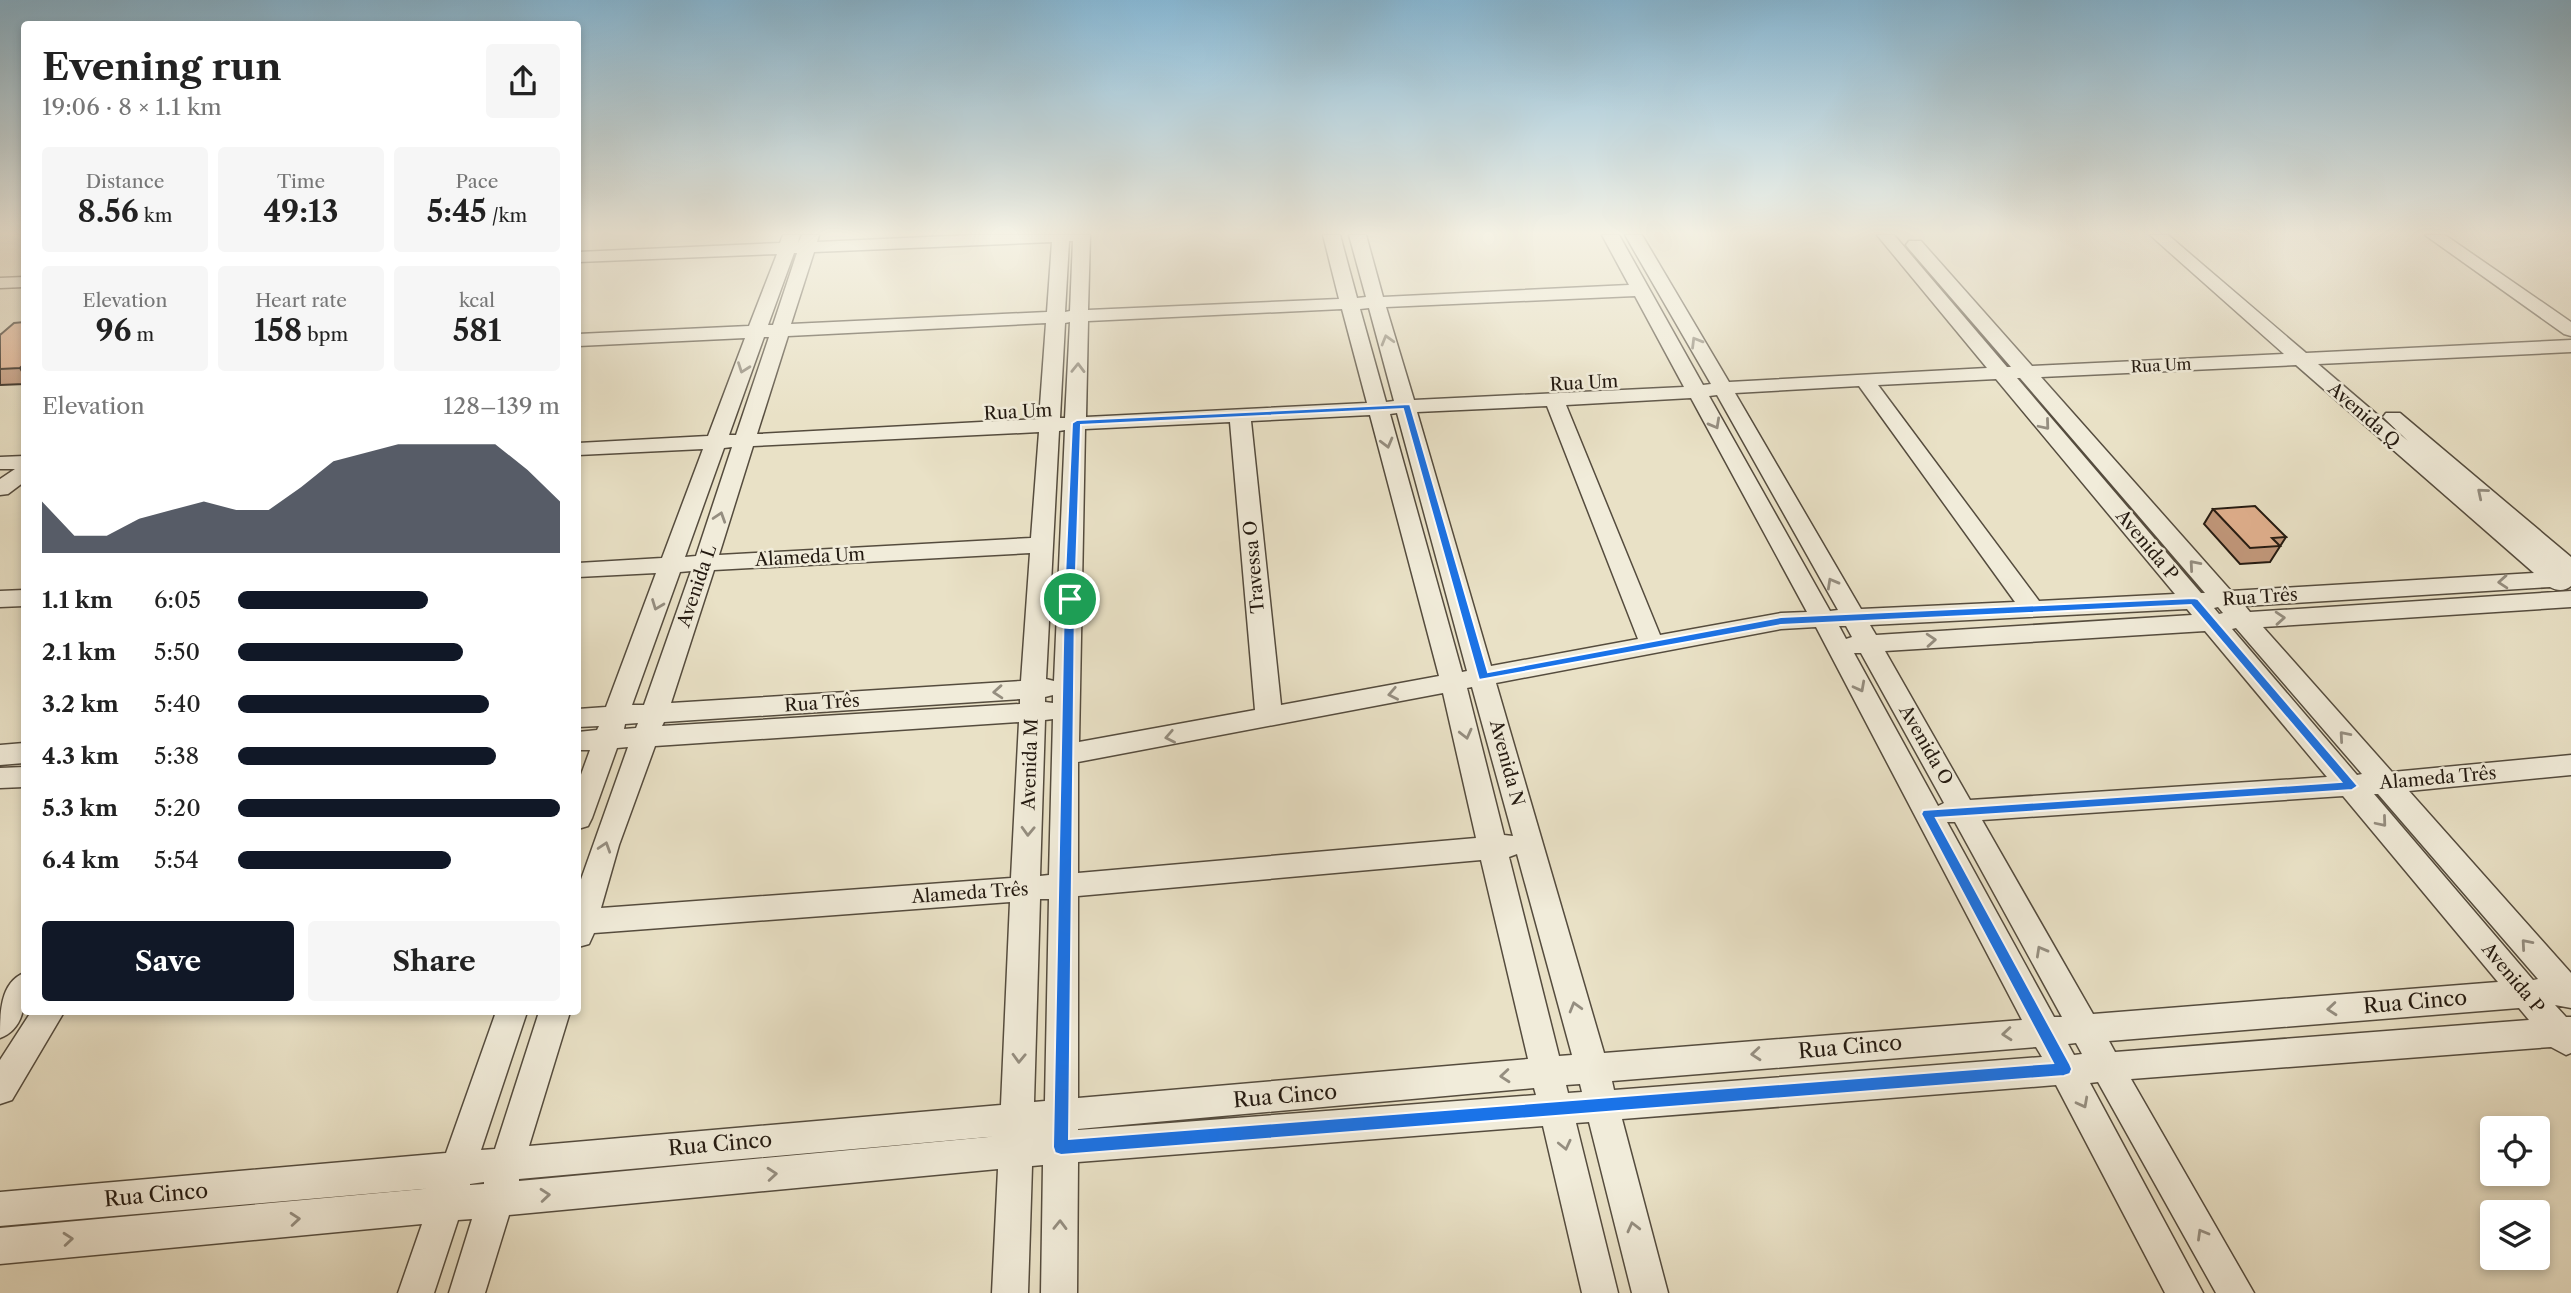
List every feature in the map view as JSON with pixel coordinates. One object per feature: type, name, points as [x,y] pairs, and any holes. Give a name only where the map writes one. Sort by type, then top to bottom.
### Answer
[{"type":"street","name":"Avenida L","points":[[581,810],[673,565],[756,331],[773,295]]},
{"type":"street","name":"Avenida L","points":[[581,920],[705,563],[780,330],[788,295]]},
{"type":"street","name":"Avenida M","points":[[1010,1293],[1032,701],[1056,317],[1060,295]]},
{"type":"street","name":"Avenida M","points":[[1059,1293],[1066,699],[1080,316],[1078,295]]},
{"type":"street","name":"Avenida N","points":[[1359,295],[1404,399],[1602,1104],[1650,1293]]},
{"type":"street","name":"Avenida N","points":[[1362,295],[1375,401],[1453,683],[1600,1293]]},
{"type":"street","points":[[581,340],[1526,295]]},
{"type":"street","name":"Avenida O","points":[[1644,295],[1707,384],[1852,617],[1964,811],[2104,1066],[2236,1293]]},
{"type":"street","name":"Avenida O","points":[[1663,295],[1822,618],[2185,1293]]},
{"type":"street","name":"Avenida P","points":[[1938,295],[2013,372],[2244,621],[2570,992]]},
{"type":"street","name":"Avenida P","points":[[1956,295],[2013,372],[2211,623],[2525,993],[2567,1037]]},
{"type":"street","name":"Avenida Q","points":[[2229,295],[2304,352],[2567,580]]},
{"type":"street","name":"Avenida Q","points":[[2248,295],[2304,352]]},
{"type":"street","points":[[2520,295],[2571,331]]},
{"type":"street","points":[[2543,295],[2571,314]]},
{"type":"street","name":"Rua Um","points":[[581,449],[747,433],[1707,384],[1865,381],[2571,331]]},
{"type":"street","name":"Rua Um","points":[[2304,352],[2571,346]]},
{"type":"street","points":[[1865,381],[2034,609]]},
{"type":"street","name":"Rua Um","points":[[1404,399],[1554,399],[1707,384]]},
{"type":"street","points":[[1554,399],[1652,645]]},
{"type":"street","name":"Rua Um","points":[[1077,416],[1240,415],[1375,401]]},
{"type":"street","name":"Travessa O","points":[[1240,415],[1269,718]]},
{"type":"street","name":"Rua Um","points":[[581,434],[718,435]]},
{"type":"street","name":"Alameda Um","points":[[581,570],[1042,545]]},
{"type":"street","name":"Rua Três","points":[[1067,754],[1748,626],[1822,618],[2224,600],[2567,580]]},
{"type":"street","points":[[0,599],[21,598]]},
{"type":"street","name":"Rua Três","points":[[1838,646],[2571,598]]},
{"type":"street","name":"Rua Três","points":[[581,740],[611,728],[1066,699]]},
{"type":"street","name":"Rua Três","points":[[581,719],[611,728]]},
{"type":"street","points":[[0,755],[21,753]]},
{"type":"street","name":"Alameda Três","points":[[1927,814],[2352,786],[2571,765]]},
{"type":"street","points":[[0,778],[21,777]]},
{"type":"street","name":"Alameda Três","points":[[581,926],[1530,845]]},
{"type":"street","points":[[2437,887],[2474,885]]},
{"type":"street","points":[[0,1024],[21,991]]},
{"type":"street","name":"Rua Cinco","points":[[1061,1131],[1547,1072],[2525,993],[2570,992]]},
{"type":"street","points":[[0,1089],[46,1015]]},
{"type":"street","points":[[416,1293],[510,1015]]},
{"type":"street","points":[[467,1293],[553,1015]]},
{"type":"street","name":"Rua Cinco","points":[[0,1209],[507,1163],[1061,1131],[1556,1108],[2104,1066],[2567,1037]]},
{"type":"street","name":"Rua Cinco","points":[[0,1245],[496,1200],[1016,1134]]},
{"type":"building","points":[[21,322],[21,367],[0,369],[0,335],[14,323]]},
{"type":"building","points":[[2255,506],[2286,537],[2272,538],[2280,546],[2250,548],[2213,509]]},
{"type":"route","points":[[1407,406],[1483,677],[1781,621],[2194,601],[2352,786],[1927,814],[2064,1069],[1061,1147],[1066,687],[1070,599],[1077,423],[1407,406]]}]
